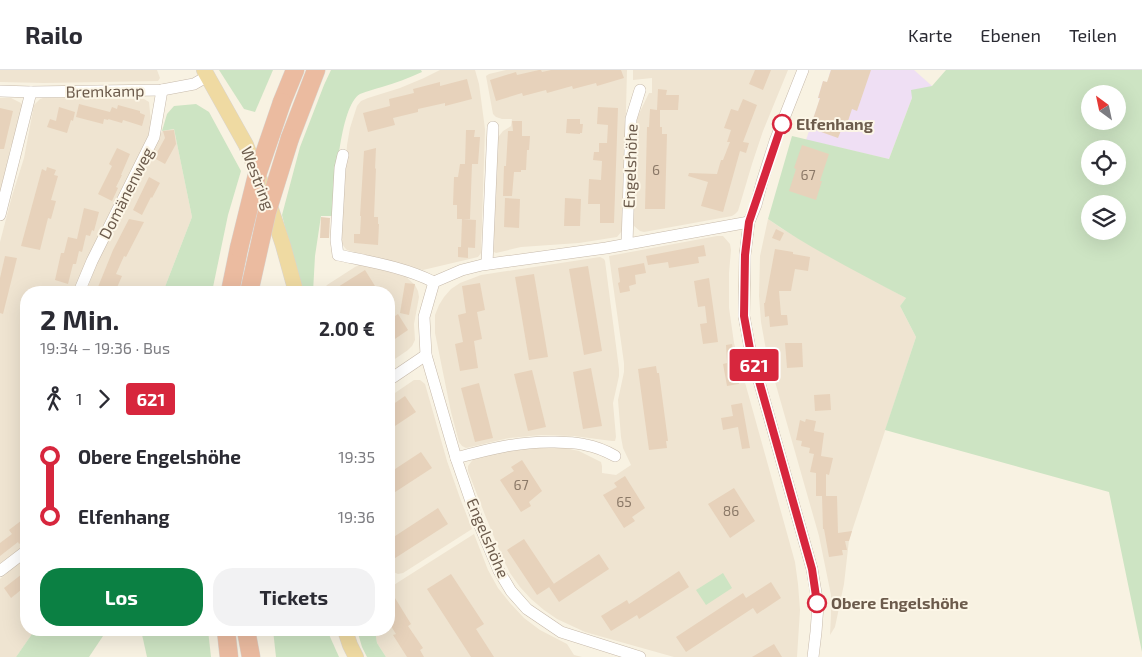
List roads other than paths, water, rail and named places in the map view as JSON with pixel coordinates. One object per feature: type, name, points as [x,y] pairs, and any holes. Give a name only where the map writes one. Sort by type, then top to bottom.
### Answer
[{"type":"highway","points":[[231,286],[257,175],[295,70]]},
{"type":"highway","points":[[251,286],[267,212],[290,138],[316,70]]},
{"type":"highway","points":[[227,636],[229,657]]},
{"type":"highway","points":[[247,636],[251,657]]},
{"type":"main road","name":"Westring","points":[[206,73],[246,145],[268,200],[294,286]]},
{"type":"main road","points":[[347,636],[356,657]]},
{"type":"street","points":[[803,70],[775,141],[749,222],[745,255],[744,316],[752,358],[812,569],[818,605],[813,657]]},
{"type":"street","name":"Bremkamp","points":[[0,91],[162,90],[194,84],[206,73]]},
{"type":"street","name":"Domänenweg","points":[[81,286],[92,260],[154,137],[162,90]]},
{"type":"street","name":"Engelshöhe","points":[[627,244],[631,119],[640,90]]},
{"type":"street","points":[[0,215],[31,92]]},
{"type":"street","points":[[487,264],[493,126]]},
{"type":"street","points":[[343,155],[340,168],[336,240],[338,256],[395,267],[434,282],[462,270],[487,264],[606,248],[749,222]]},
{"type":"street","name":"Engelshöhe","points":[[434,282],[424,317],[426,355],[456,458],[477,519],[499,571],[511,591],[528,609],[561,632],[640,657]]},
{"type":"street","points":[[395,376],[426,355]]},
{"type":"street","points":[[456,458],[501,446],[542,442],[586,444],[615,456]]},
{"type":"street","points":[[0,571],[20,556]]},
{"type":"place","name":"Elfenhang","points":[[782,124]]},
{"type":"place","name":"Obere Engelshöhe","points":[[817,603]]}]
